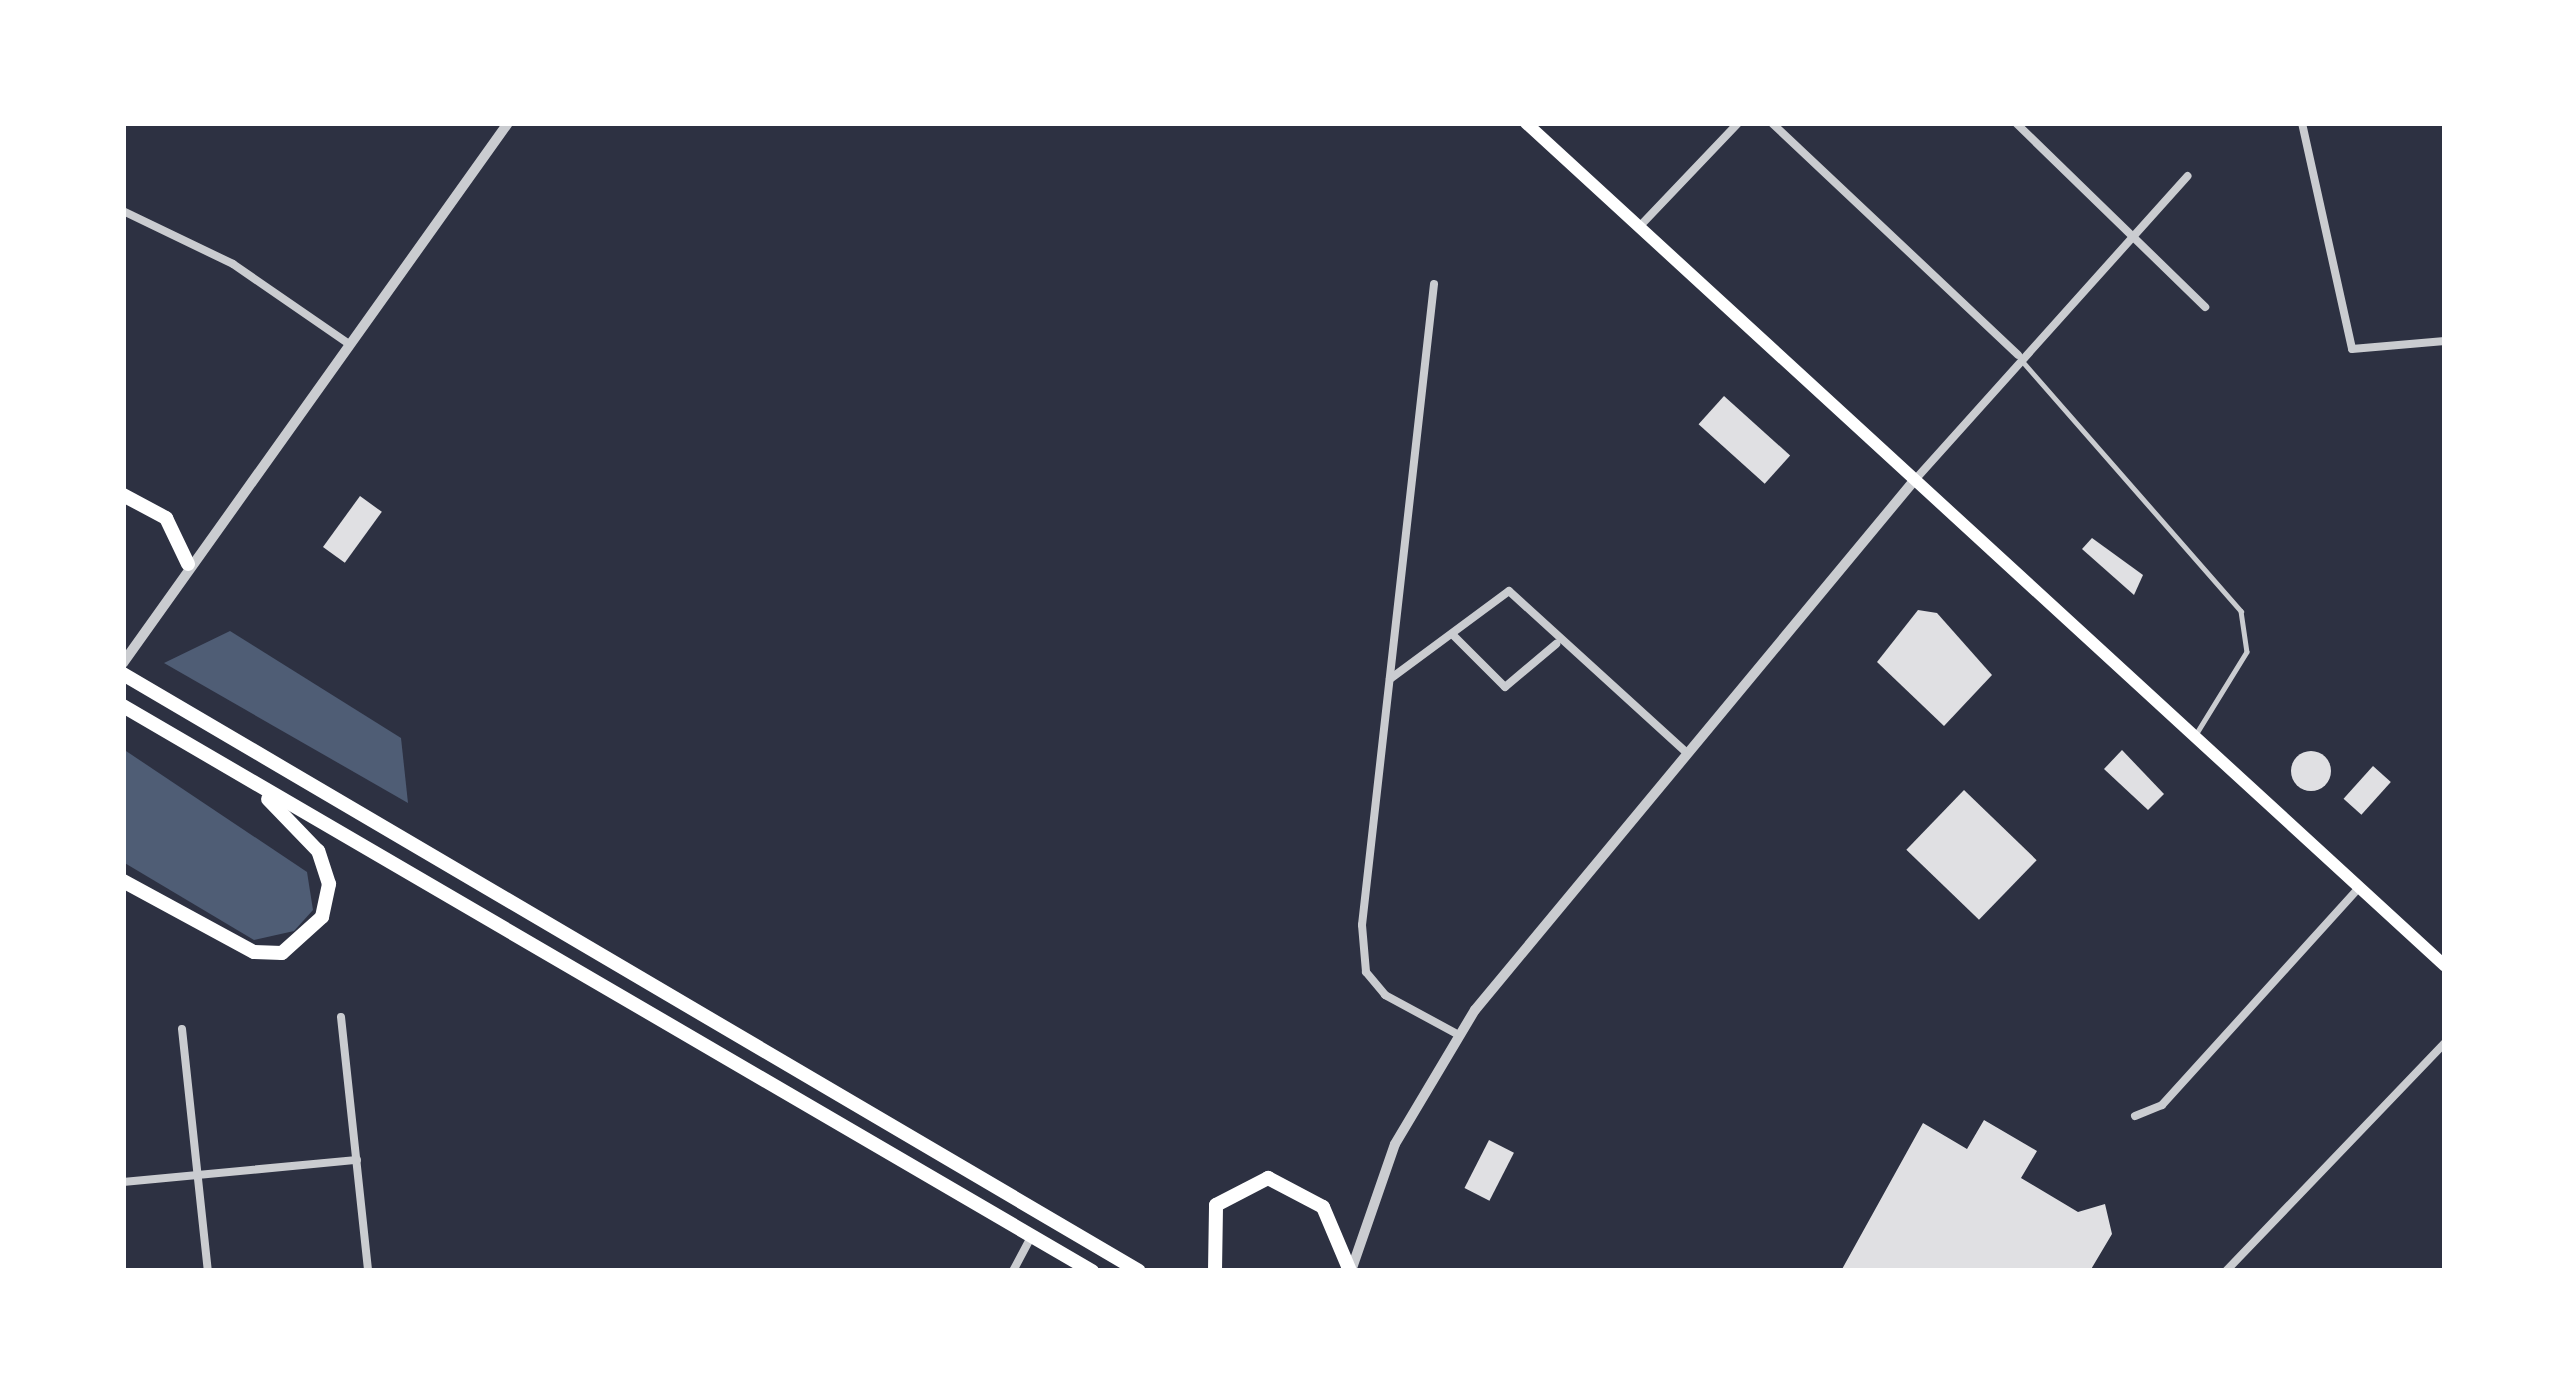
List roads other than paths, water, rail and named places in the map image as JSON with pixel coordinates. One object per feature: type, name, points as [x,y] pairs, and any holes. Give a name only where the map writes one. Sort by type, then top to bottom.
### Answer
[{"type":"highway","points":[[123,495],[166,518],[188,564]]},
{"type":"highway","points":[[123,674],[1139,1271]]},
{"type":"highway","points":[[123,706],[1092,1271]]},
{"type":"highway","points":[[123,880],[254,952],[304,940],[329,884],[318,850],[241,776]]},
{"type":"highway","points":[[1215,1271],[1216,1205],[1268,1178],[1323,1207],[1351,1271]]},
{"type":"main road","points":[[1526,123],[1912,483],[2445,965]]},
{"type":"street","points":[[123,663],[188,564],[508,123]]},
{"type":"street","points":[[1637,230],[1738,123]]},
{"type":"street","points":[[1772,123],[2018,355]]},
{"type":"street","points":[[2016,123],[2205,308]]},
{"type":"street","points":[[2302,123],[2355,352],[2445,341]]},
{"type":"street","points":[[1351,1271],[1395,1144],[1460,1035],[2018,355],[2188,176]]},
{"type":"street","points":[[123,211],[233,264],[349,344]]},
{"type":"street","points":[[1434,284],[1388,680],[1366,972],[1402,1012],[1460,1035]]},
{"type":"street","points":[[1388,680],[1510,591],[1556,644],[1687,753]]},
{"type":"street","points":[[1452,634],[1504,686],[1556,644]]},
{"type":"street","points":[[2135,1116],[2162,1105],[2358,889]]},
{"type":"street","points":[[341,1017],[368,1271]]},
{"type":"street","points":[[182,1029],[208,1271]]},
{"type":"street","points":[[2226,1271],[2445,1043]]},
{"type":"street","points":[[123,1182],[357,1160]]},
{"type":"street","points":[[1013,1271],[1031,1238]]},
{"type":"lane","points":[[2018,355],[2241,611],[2247,652],[2192,739]]},
{"type":"water","points":[[230,631],[401,738],[408,803],[164,663]]},
{"type":"water","points":[[123,749],[307,872],[313,910],[294,931],[254,940],[123,862]]}]
